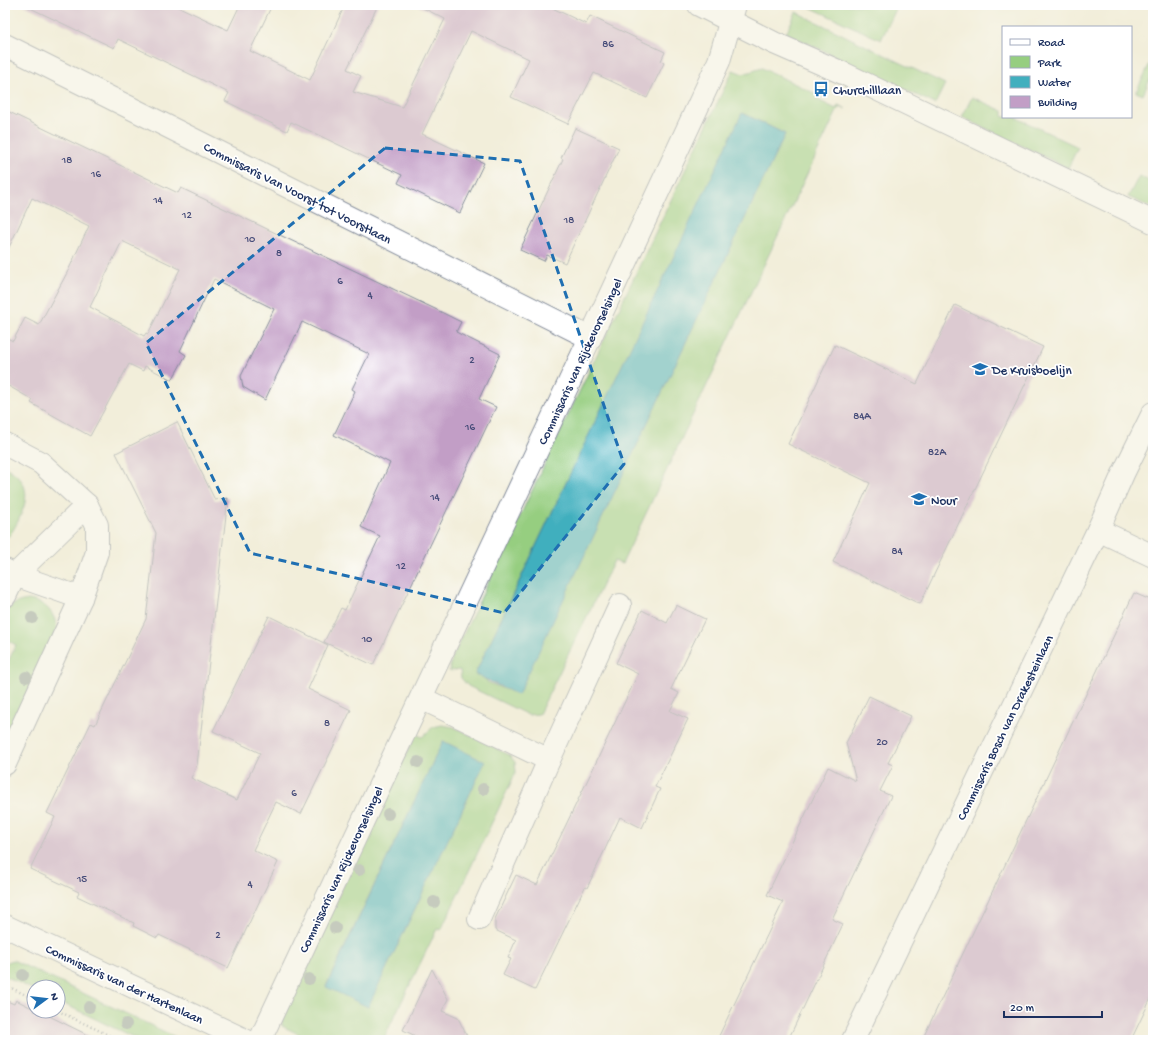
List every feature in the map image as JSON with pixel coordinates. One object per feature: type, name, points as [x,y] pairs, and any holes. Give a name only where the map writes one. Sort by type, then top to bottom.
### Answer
[{"type":"street","points":[[700,5],[732,13],[774,43],[845,74],[1153,222]]},
{"type":"street","name":"Commissaris van Rijckevorselsingel","points":[[260,1040],[719,61],[732,13]]},
{"type":"street","name":"Commissaris Van Voorst tot Voorstlaan","points":[[5,45],[590,338]]},
{"type":"street","name":"Commissaris Bosch van Drakesteinlaan","points":[[853,1040],[1153,413]]},
{"type":"street","points":[[5,444],[41,463],[87,505],[97,525],[97,552],[81,598],[5,764]]},
{"type":"street","points":[[5,596],[10,572],[87,505]]},
{"type":"street","points":[[1098,530],[1153,556]]},
{"type":"street","points":[[10,572],[81,598]]},
{"type":"street","points":[[479,919],[549,760],[620,605]]},
{"type":"street","points":[[421,698],[549,760]]},
{"type":"street","name":"Commissaris van der Hartenlaan","points":[[5,926],[245,1040]]},
{"type":"path","points":[[5,985],[26,995]]},
{"type":"path","points":[[66,1015],[119,1040]]},
{"type":"highlighted area","points":[[385,148],[520,161],[624,464],[504,613],[250,553],[146,343]]},
{"type":"green space","points":[[805,5],[898,5],[881,40]]},
{"type":"green space","points":[[796,12],[945,84],[935,104],[786,33]]},
{"type":"green space","points":[[1153,57],[1153,73],[1143,95],[1136,92]]},
{"type":"green space","points":[[762,68],[818,95],[816,99],[836,109],[838,105],[845,109],[839,107],[622,564],[614,561],[539,714],[528,715],[468,686],[461,678],[460,670],[449,671],[452,658],[733,70],[743,74]],"holes":[[[743,113],[785,134],[518,694],[487,682],[487,680],[475,674]]]},
{"type":"green space","points":[[972,97],[1002,111],[1002,118],[1017,118],[1078,147],[1068,168],[962,117]]},
{"type":"green space","points":[[1139,176],[1153,183],[1153,208],[1128,197]]},
{"type":"green space","points":[[5,467],[19,477],[23,483],[26,496],[23,511],[15,528],[5,539]]},
{"type":"green space","points":[[29,600],[40,603],[48,609],[54,618],[57,629],[5,743],[5,668],[16,645],[5,639],[5,612],[16,603]]},
{"type":"green space","points":[[442,725],[454,727],[509,755],[515,762],[516,772],[441,930],[437,929],[383,1040],[311,1040],[282,1026],[282,1014],[416,734],[422,737],[433,727]],"holes":[[[443,741],[485,762],[368,1007],[326,986]]]},
{"type":"green space","points":[[13,960],[53,979],[26,979],[26,986],[5,976],[5,964]]},
{"type":"green space","points":[[66,985],[182,1040],[139,1040],[66,1005]]},
{"type":"water","points":[[742,113],[785,134],[518,695],[475,674]]},
{"type":"water","points":[[443,741],[485,762],[368,1007],[326,987]]},
{"type":"building","points":[[24,5],[175,5],[228,30],[240,5],[272,5],[250,51],[310,80],[345,5],[378,5],[347,69],[361,76],[353,92],[402,107],[445,19],[417,5],[546,5],[586,24],[590,16],[665,52],[661,61],[664,63],[647,98],[594,73],[568,124],[511,97],[529,59],[471,31],[422,134],[484,163],[460,213],[398,183],[402,175],[291,122],[287,131],[225,101],[229,93],[118,39],[114,48]]},
{"type":"building","points":[[5,110],[178,193],[181,188],[433,308],[461,322],[456,332],[500,354],[479,399],[496,407],[373,665],[324,642],[341,608],[345,610],[380,536],[361,527],[390,463],[334,435],[355,391],[352,389],[369,354],[302,322],[265,400],[243,387],[241,376],[274,309],[214,279],[180,351],[186,355],[172,380],[145,366],[143,371],[129,364],[90,436],[31,403],[33,400],[5,384],[5,337],[13,341],[25,318],[39,325],[68,271],[89,226],[32,198],[5,256]],"holes":[[[122,241],[180,269],[148,334],[146,333],[144,336],[90,307]]]},
{"type":"building","points":[[575,128],[619,148],[565,263],[547,255],[544,261],[520,250],[563,159],[561,158]]},
{"type":"building","points":[[955,305],[1043,347],[920,604],[833,562],[870,483],[788,444],[835,345],[917,384]]},
{"type":"building","points":[[177,422],[215,500],[228,498],[197,765],[191,778],[237,800],[260,753],[213,731],[269,616],[328,645],[308,689],[351,710],[301,814],[276,802],[253,850],[278,862],[228,968],[159,935],[157,938],[133,926],[134,923],[77,896],[79,892],[30,869],[55,817],[47,813],[91,723],[95,725],[146,619],[156,533],[116,453]]},
{"type":"building","points":[[1134,593],[1153,601],[1153,994],[1131,1040],[922,1040]]},
{"type":"building","points":[[676,605],[705,619],[671,689],[679,693],[670,711],[688,719],[655,787],[660,789],[642,828],[620,817],[587,888],[585,887],[535,990],[503,975],[511,959],[508,958],[516,940],[495,930],[495,919],[516,875],[537,885],[590,775],[638,674],[616,663],[642,610],[667,623]]},
{"type":"building","points":[[869,696],[911,716],[888,763],[893,765],[880,791],[891,796],[832,919],[843,924],[788,1040],[717,1040],[783,902],[767,895],[828,767],[856,781],[846,743]]},
{"type":"building","points":[[432,969],[448,999],[442,1011],[458,1018],[469,1040],[424,1040],[403,1030]]},
{"type":"building","points":[[5,1000],[14,1004],[16,1000],[26,1005],[26,1019],[55,1019],[98,1040],[5,1040]]},
{"type":"place","name":"Churchilllaan","points":[[821,89]]},
{"type":"place","name":"De Kruisboelijn","points":[[980,369]]},
{"type":"place","name":"Nour","points":[[919,499]]}]
